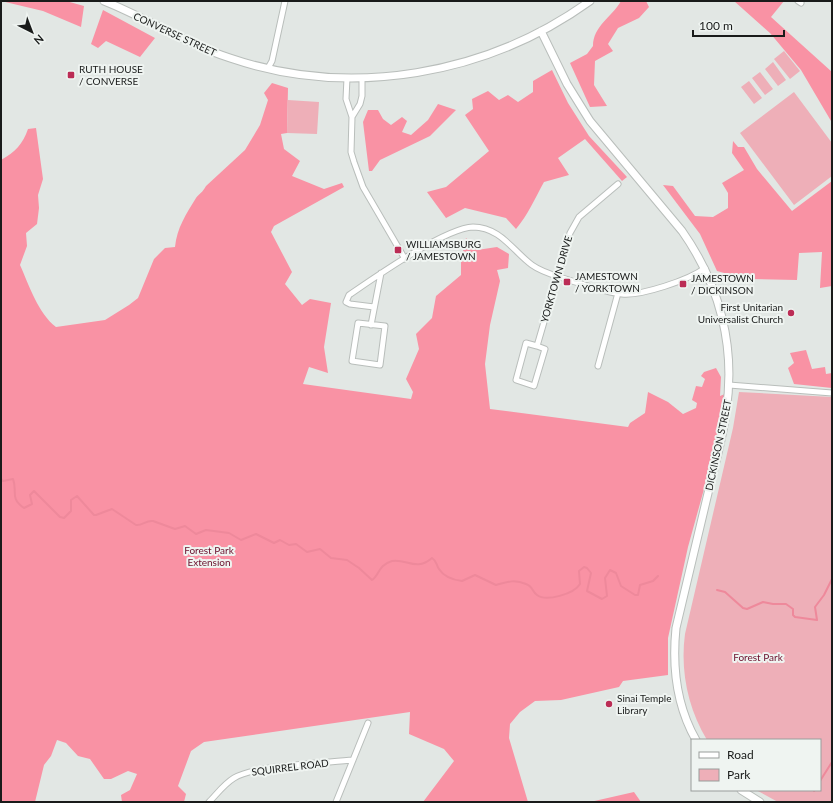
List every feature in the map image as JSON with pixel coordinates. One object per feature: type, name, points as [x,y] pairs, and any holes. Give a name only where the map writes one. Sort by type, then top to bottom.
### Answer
[{"type":"main road","name":"CONVERSE STREET","points":[[104,1],[195,45],[232,59],[268,68],[317,76],[347,78],[417,73],[456,65],[494,53],[557,23],[590,1]]},
{"type":"main road","name":"DICKINSON STREET","points":[[541,31],[567,84],[586,116],[682,231],[705,268],[716,293],[724,321],[730,362],[729,385],[723,432],[676,628],[674,644],[674,669],[679,696],[696,739]]},
{"type":"main road","points":[[743,791],[760,802]]},
{"type":"street","points":[[268,68],[272,61],[285,1]]},
{"type":"street","points":[[347,78],[346,99],[352,117],[351,152],[358,177],[405,259]]},
{"type":"street","points":[[352,117],[360,104],[362,96],[362,78]]},
{"type":"street","name":"YORKTOWN DRIVE","points":[[537,346],[570,233],[575,222],[618,184]]},
{"type":"street","points":[[374,307],[350,304],[346,302],[349,295],[381,273],[452,232],[468,228],[478,227],[492,231],[501,236],[536,268],[598,289],[618,293],[629,293],[678,282],[696,275],[705,268]]},
{"type":"street","points":[[371,325],[381,273]]},
{"type":"street","points":[[598,366],[618,293]]},
{"type":"street","points":[[358,323],[371,325],[385,326],[380,365],[352,361],[358,323]]},
{"type":"street","points":[[526,343],[537,346],[545,349],[534,386],[516,380],[526,343]]},
{"type":"street","points":[[729,385],[832,393]]},
{"type":"street","points":[[336,802],[368,723]]},
{"type":"street","name":"SQUIRREL ROAD","points":[[211,800],[231,779],[249,772],[353,760]]},
{"type":"green space","points":[[1,1],[66,1],[84,6],[81,27],[43,11]]},
{"type":"green space","points":[[621,1],[646,1],[649,7],[639,18],[618,28],[608,44],[613,51],[595,61],[594,85],[607,106],[590,107],[570,63],[587,54],[593,46],[599,27]]},
{"type":"green space","points":[[734,1],[784,1],[771,17],[832,72],[831,121],[801,70],[770,33]]},
{"type":"green space","points":[[103,10],[155,38],[140,57],[106,41],[98,48],[91,44]]},
{"type":"green space","points":[[784,51],[800,71],[790,79],[774,59]]},
{"type":"green space","points":[[773,62],[786,80],[778,86],[765,69]]},
{"type":"green space","points":[[552,70],[568,103],[589,136],[627,177],[622,181],[585,139],[558,158],[569,175],[544,182],[528,212],[516,229],[506,218],[465,208],[446,218],[427,192],[446,187],[489,151],[465,115],[473,109],[472,99],[488,91],[499,100],[508,95],[518,102],[533,92],[533,81]]},
{"type":"green space","points":[[760,72],[773,89],[765,95],[752,78]]},
{"type":"green space","points":[[749,81],[762,98],[754,104],[741,87]]},
{"type":"green space","name":"Forest Park Extension","points":[[272,83],[288,88],[287,133],[281,134],[284,149],[300,161],[292,176],[324,189],[342,183],[344,187],[274,226],[271,232],[292,272],[285,284],[302,305],[310,299],[331,303],[324,347],[328,373],[309,367],[303,384],[411,399],[413,392],[406,379],[419,349],[416,334],[432,318],[436,296],[461,275],[461,260],[466,238],[477,250],[497,247],[509,254],[508,268],[497,270],[500,281],[490,325],[485,364],[490,409],[628,427],[630,423],[645,413],[648,392],[668,402],[683,414],[696,408],[697,403],[692,400],[696,386],[702,387],[705,379],[701,376],[704,372],[716,368],[721,377],[720,396],[725,394],[712,460],[688,547],[668,638],[668,675],[623,681],[619,687],[561,700],[535,701],[520,712],[510,724],[509,738],[528,802],[423,802],[454,761],[444,749],[409,734],[410,712],[204,742],[191,751],[178,786],[186,794],[184,802],[122,802],[121,795],[130,790],[137,774],[128,771],[111,779],[104,779],[90,759],[78,756],[66,743],[57,740],[51,756],[44,765],[35,802],[1,802],[1,160],[18,147],[24,139],[28,129],[36,128],[43,179],[38,195],[39,208],[37,224],[26,233],[27,246],[20,265],[39,307],[56,327],[105,320],[138,298],[154,259],[165,248],[175,247],[180,227],[196,198],[206,186],[245,150],[260,125],[268,100],[264,93]]},
{"type":"green space","points":[[794,92],[832,143],[832,176],[794,205],[740,133]]},
{"type":"green space","points":[[288,100],[319,102],[317,134],[287,133]]},
{"type":"green space","points":[[438,104],[456,110],[430,136],[380,160],[372,171],[369,171],[363,122],[368,110],[378,110],[383,119],[391,125],[402,117],[407,121],[402,132],[411,135],[428,120]]},
{"type":"green space","points":[[733,141],[738,147],[744,147],[757,169],[792,211],[832,181],[832,286],[820,288],[822,252],[799,253],[797,280],[746,279],[717,271],[700,234],[663,185],[673,186],[695,216],[713,217],[728,208],[728,193],[722,183],[744,170],[732,153]]},
{"type":"green space","points":[[806,350],[812,369],[825,367],[826,374],[832,373],[832,388],[794,384],[788,368],[794,363],[790,353]]},
{"type":"green space","name":"Forest Park","points":[[739,392],[832,397],[832,802],[778,802],[758,791],[821,791],[821,739],[706,739],[700,728],[690,702],[684,662],[685,634],[733,428]]},
{"type":"green space","points":[[634,792],[641,802],[590,802]]},
{"type":"waterway","points":[[1,479],[3,481],[13,479],[15,498],[24,508],[32,504],[30,495],[34,491],[60,517],[64,518],[71,511],[71,500],[77,496],[94,515],[112,509],[136,525],[153,521],[175,529],[185,526],[196,534],[206,530],[229,533],[241,540],[256,534],[274,543],[280,540],[289,545],[296,544],[307,552],[320,549],[331,558],[347,560],[359,568],[372,580],[384,565],[392,561],[421,564],[432,558],[435,560],[441,572],[453,579],[462,581],[475,575],[496,585],[511,582],[522,582],[528,585],[537,595],[547,598],[560,596],[577,588],[580,584],[579,571],[584,567],[591,573],[587,591],[602,599],[607,596],[605,578],[610,570],[616,573],[621,586],[635,595],[638,595],[640,585],[653,581],[658,576]]},
{"type":"waterway","points":[[717,590],[725,592],[743,608],[747,609],[763,602],[786,604],[793,609],[793,615],[795,617],[817,620],[815,607],[824,595],[832,579]]},
{"type":"waterway","points":[[821,779],[832,762]]},
{"type":"place","name":"RUTH HOUSE / CONVERSE","points":[[71,75]]},
{"type":"place","name":"WILLIAMSBURG / JAMESTOWN","points":[[398,250]]},
{"type":"place","name":"JAMESTOWN / YORKTOWN","points":[[567,282]]},
{"type":"place","name":"JAMESTOWN / DICKINSON","points":[[683,284]]},
{"type":"place","name":"First Unitarian Universalist Church","points":[[791,313]]},
{"type":"place","name":"Sinai Temple Library","points":[[609,704]]}]
